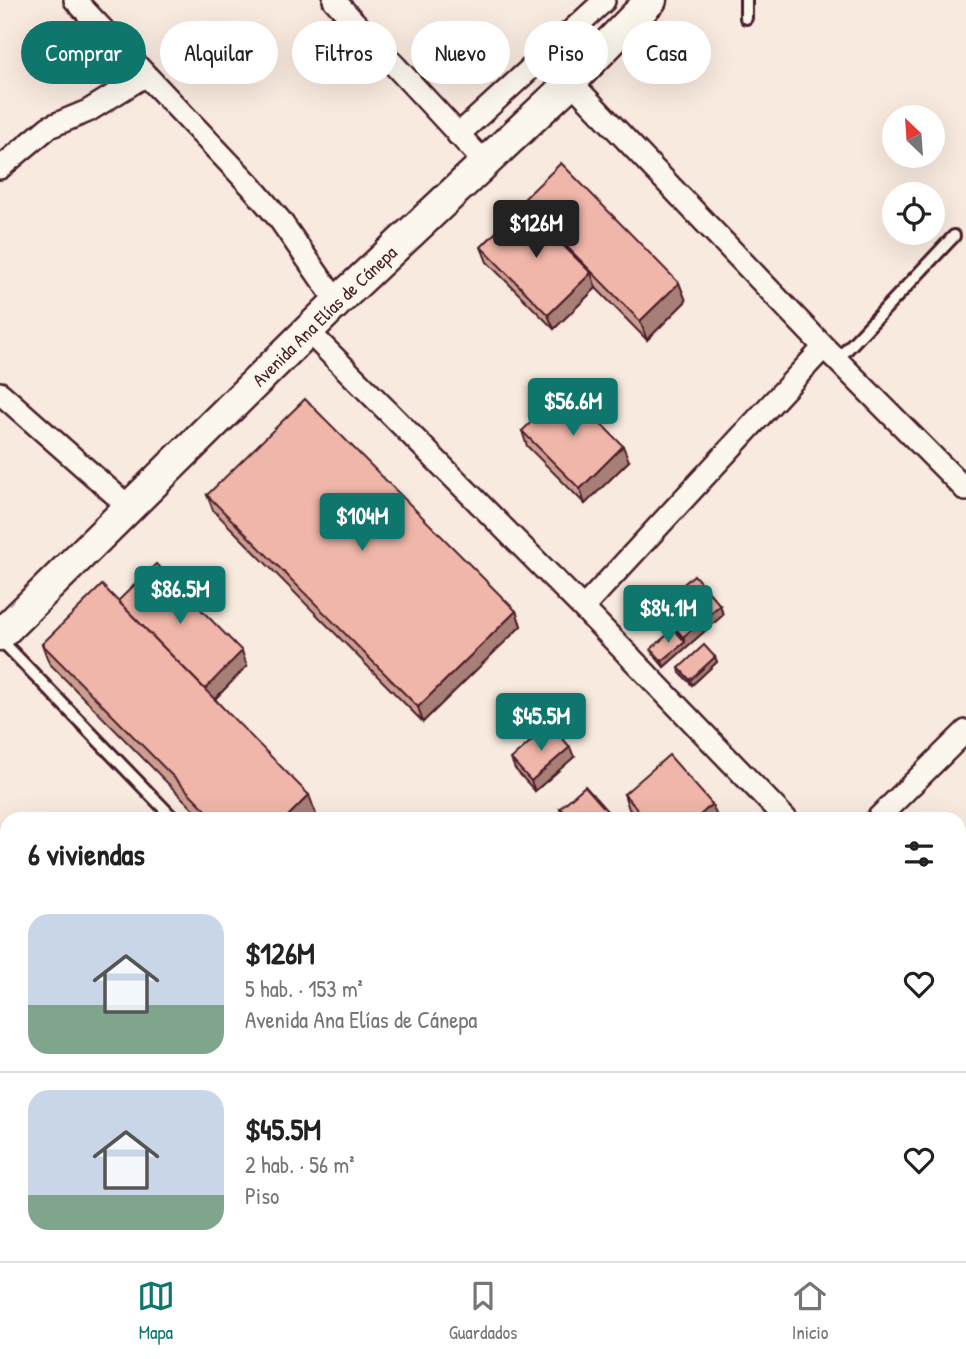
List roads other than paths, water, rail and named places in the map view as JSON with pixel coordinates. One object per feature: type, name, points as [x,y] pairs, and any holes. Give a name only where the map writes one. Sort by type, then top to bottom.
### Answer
[{"type":"main road","name":"Avenida Ana Elías de Cánepa","points":[[630,21],[651,0]]},
{"type":"main road","name":"Avenida Ana Elías de Cánepa","points":[[608,44],[622,29]]},
{"type":"main road","name":"Avenida Ana Elías de Cánepa","points":[[0,637],[337,302],[569,84]]},
{"type":"street","points":[[75,0],[95,21]]},
{"type":"street","points":[[334,0],[486,164]]},
{"type":"street","points":[[458,135],[604,1],[624,21]]},
{"type":"street","points":[[146,75],[280,220],[337,302]]},
{"type":"street","points":[[0,168],[49,127],[88,111],[132,84]]},
{"type":"street","points":[[573,84],[830,354],[966,490]]},
{"type":"street","points":[[309,332],[583,608],[779,812]]},
{"type":"street","points":[[583,608],[830,354]]},
{"type":"street","points":[[0,393],[129,507]]},
{"type":"street","points":[[884,812],[966,731]]},
{"type":"lane","points":[[746,0],[746,18]]},
{"type":"lane","points":[[830,354],[954,236]]},
{"type":"lane","points":[[0,637],[167,812]]}]
